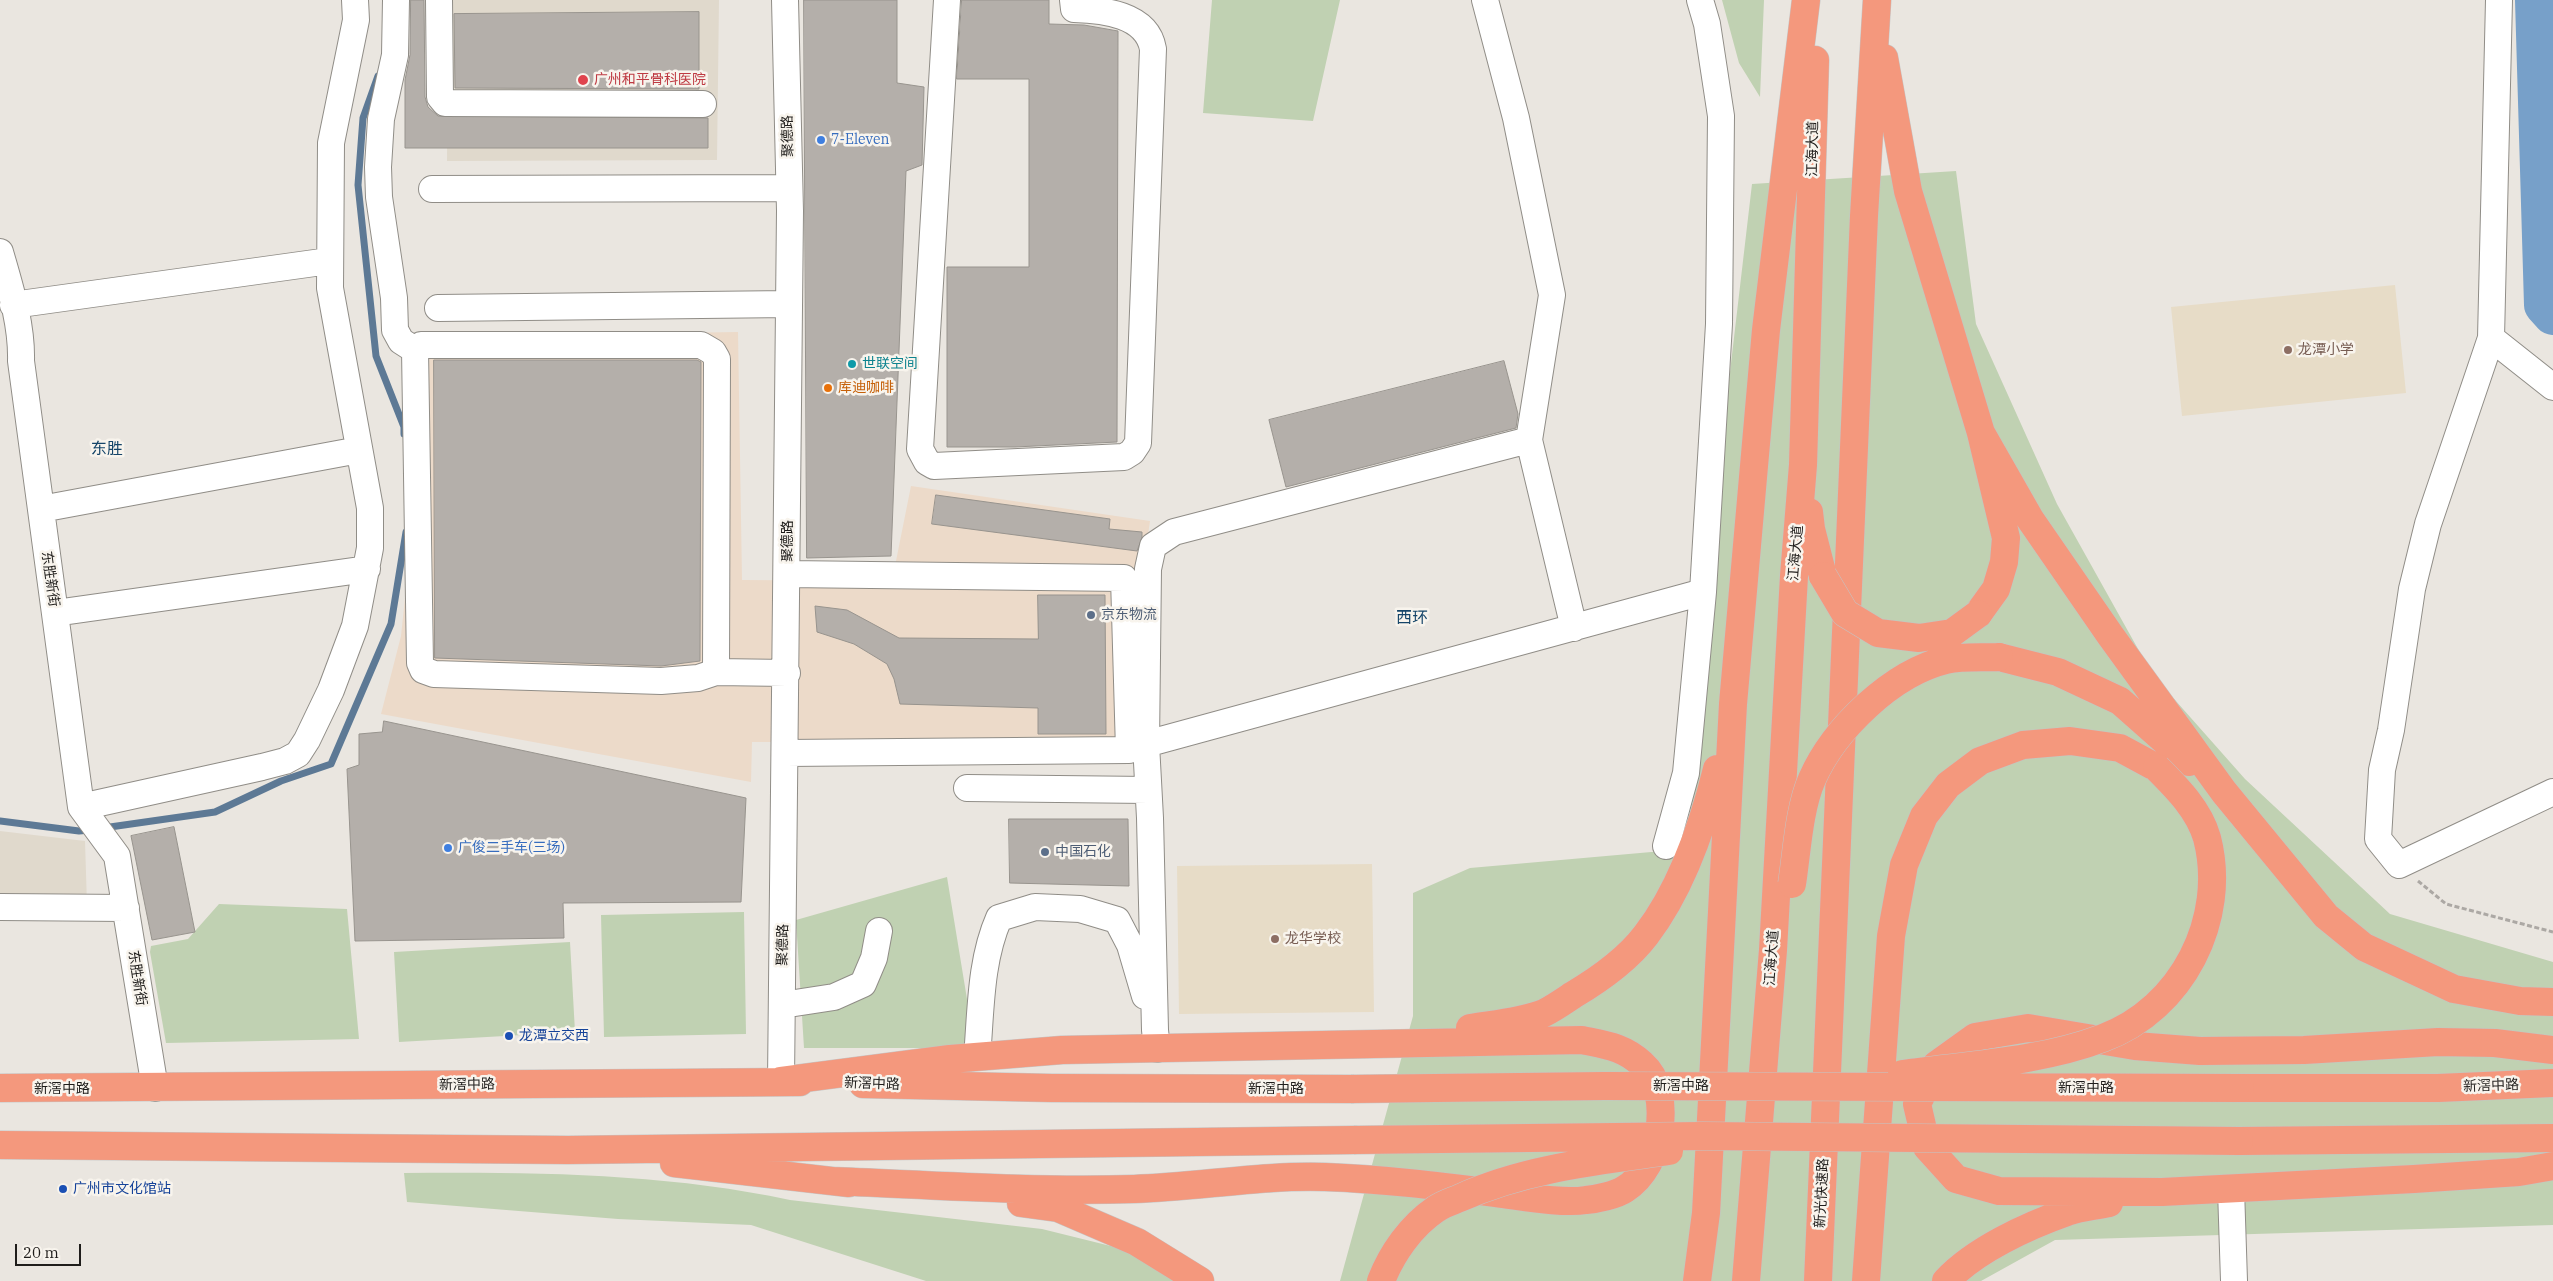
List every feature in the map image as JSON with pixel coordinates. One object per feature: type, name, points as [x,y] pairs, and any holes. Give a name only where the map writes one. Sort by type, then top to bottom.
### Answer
[{"type":"highway","points":[[1697,1281],[1706,1213],[1733,704],[1766,330],[1806,0]]},
{"type":"highway","name":"江海大道","points":[[1760,1106],[1773,950],[1793,586],[1803,466],[1811,242],[1813,0]]},
{"type":"highway","points":[[1803,466],[1811,529],[1823,576],[1845,613],[1878,633],[1919,638],[1952,633],[1978,614],[1996,589],[2004,562],[2006,538],[1982,433],[1908,191],[1877,8]]},
{"type":"highway","points":[[1800,1281],[1826,1106],[1864,216],[1877,8]]},
{"type":"highway","points":[[1982,433],[2030,519],[2066,572],[2224,792],[2326,916],[2364,947],[2454,989],[2520,1001],[2553,1002]]},
{"type":"highway","points":[[1746,1281],[1760,1106],[1801,825],[1812,779],[1838,737],[1873,699],[1913,673],[1946,660],[1999,656],[2058,672],[2120,701],[2224,792]]},
{"type":"highway","points":[[1299,1047],[1401,1038],[1514,1021],[1545,1012],[1618,965],[1646,936],[1671,896],[1708,808],[1733,704]]},
{"type":"highway","points":[[1797,1087],[2022,1058],[2104,1038],[2142,1018],[2170,992],[2188,965],[2203,937],[2210,912],[2212,881],[2206,837],[2184,795],[2157,768],[2120,748],[2070,741],[2023,745],[1980,761],[1948,785],[1924,816],[1904,864],[1891,936],[1866,1281]]},
{"type":"highway","points":[[2553,1050],[2495,1043],[2438,1042],[2304,1050],[2200,1051],[2135,1046],[2028,1028],[1975,1038],[1936,1065],[1917,1104],[1928,1147],[1956,1179],[1999,1191],[2162,1192],[2231,1189],[2519,1172],[2553,1166]]},
{"type":"highway","points":[[781,1081],[977,1057],[1062,1050],[1156,1039],[1299,1047],[1582,1040],[1617,1047],[1644,1065],[1657,1089],[1661,1116],[1656,1147],[1643,1171],[1625,1190],[1585,1201],[1538,1198],[1412,1183],[1323,1177],[1134,1189],[1060,1189],[831,1181]]},
{"type":"highway","name":"新滘中路","points":[[0,1088],[781,1081],[1052,1088],[1352,1089],[1604,1086],[2438,1088],[2553,1083]]},
{"type":"highway","name":"新光快速路","points":[[1818,1281],[1826,1106]]},
{"type":"highway","points":[[1381,1281],[1387,1267],[1408,1233],[1436,1209],[1478,1190],[1528,1174],[1588,1162],[1774,1136]]},
{"type":"highway","points":[[0,1145],[568,1150],[1774,1136],[2239,1141],[2553,1138]]},
{"type":"highway","points":[[568,1150],[1058,1208],[1138,1242],[1200,1281]]},
{"type":"highway","points":[[1946,1281],[1955,1272],[2010,1236],[2069,1212],[2162,1192]]},
{"type":"street","points":[[84,812],[285,762],[298,754],[307,740],[335,681],[355,626],[367,569],[370,508],[330,288],[329,261],[331,143],[356,20],[355,0]]},
{"type":"street","points":[[396,0],[395,55],[381,119],[378,167],[379,197],[394,298],[395,330],[401,341],[416,350]]},
{"type":"street","points":[[439,0],[440,97],[444,103],[703,104]]},
{"type":"street","name":"聚德路","points":[[781,1081],[790,304],[790,188],[785,0]]},
{"type":"street","points":[[947,0],[920,449],[926,462],[934,466],[1124,457],[1132,452],[1138,443],[1153,49],[1148,35],[1126,18],[1102,10],[1074,9],[1073,0]]},
{"type":"street","points":[[1485,0],[1516,118],[1552,295],[1528,440],[1574,628]]},
{"type":"street","points":[[1666,846],[1686,772],[1703,592],[1719,324],[1721,116],[1707,24],[1700,0]]},
{"type":"street","points":[[2499,0],[2491,338],[2428,524],[2412,589],[2378,803],[2378,839],[2398,864],[2553,792]]},
{"type":"street","points":[[432,189],[790,188]]},
{"type":"street","name":"东胜新街","points":[[0,252],[14,305],[21,343],[10,360],[41,509],[84,812],[117,856],[155,1088]]},
{"type":"street","points":[[14,305],[329,261]]},
{"type":"street","points":[[438,308],[790,304]]},
{"type":"street","points":[[2491,338],[2553,386]]},
{"type":"street","points":[[716,672],[718,405],[717,360],[712,352],[701,345],[421,345],[416,350],[420,663],[423,670],[434,674],[661,680],[698,678],[716,672],[787,673]]},
{"type":"street","points":[[1156,1039],[1146,744],[1148,569],[1153,546],[1174,532],[1528,440]]},
{"type":"street","points":[[41,509],[359,450]]},
{"type":"street","points":[[55,613],[367,569]]},
{"type":"street","points":[[786,753],[1129,750],[1124,578],[787,574]]},
{"type":"street","points":[[1146,744],[1703,592]]},
{"type":"street","points":[[967,788],[1148,790]]},
{"type":"street","points":[[0,906],[126,908]]},
{"type":"street","points":[[977,1057],[983,982],[990,939],[999,918],[1035,907],[1080,908],[1117,920],[1130,946],[1156,1039]]},
{"type":"street","points":[[782,1005],[834,997],[863,984],[874,958],[879,931]]},
{"type":"street","points":[[2231,1189],[2234,1281]]},
{"type":"path","points":[[2398,864],[2446,904],[2553,932]]},
{"type":"shaded area","name":"广州和平骨科医院","points":[[448,0],[719,0],[717,160],[447,161]]},
{"type":"shaded area","name":"龙潭小学","points":[[2395,285],[2406,393],[2182,416],[2171,307]]},
{"type":"shaded area","points":[[738,332],[742,580],[892,581],[911,486],[1150,521],[1118,742],[752,742],[751,782],[381,714],[401,636],[409,560],[408,337]]},
{"type":"shaded area","points":[[0,831],[85,841],[87,905],[0,902]]},
{"type":"shaded area","name":"龙华学校","points":[[1372,864],[1374,1012],[1179,1014],[1177,866]]},
{"type":"green space","points":[[1212,0],[1340,0],[1313,121],[1203,113]]},
{"type":"green space","points":[[1722,0],[1764,0],[1760,97],[1739,63]]},
{"type":"green space","points":[[1956,171],[1976,324],[2057,504],[2152,674],[2245,779],[2390,914],[2553,962],[2553,1225],[2055,1240],[1981,1281],[1340,1281],[1413,1016],[1413,893],[1470,868],[1674,850],[1752,184]]},
{"type":"green space","points":[[947,877],[975,1048],[804,1048],[796,920]]},
{"type":"green space","points":[[219,904],[347,909],[359,1039],[166,1043],[150,952],[151,946],[188,939]]},
{"type":"green space","points":[[744,912],[746,1034],[604,1037],[601,915]]},
{"type":"green space","points":[[570,942],[575,1032],[399,1042],[394,952]]},
{"type":"green space","points":[[404,1173],[550,1174],[647,1179],[743,1191],[790,1200],[1042,1229],[1147,1255],[1176,1281],[926,1281],[751,1225],[618,1219],[407,1202]]},
{"type":"building","points":[[411,0],[424,0],[425,97],[428,107],[438,116],[708,118],[708,148],[405,148],[405,80],[410,55]]},
{"type":"building","name":"世联空间","points":[[804,0],[897,0],[897,83],[924,87],[922,165],[906,171],[891,556],[807,558]]},
{"type":"building","points":[[962,0],[1049,0],[1049,24],[1084,25],[1118,31],[1117,442],[1015,447],[947,447],[947,267],[1029,267],[1029,79],[957,79]]},
{"type":"building","points":[[699,12],[699,89],[455,88],[454,14]]},
{"type":"building","points":[[434,360],[697,360],[701,362],[700,661],[661,666],[435,658]]},
{"type":"building","points":[[1504,361],[1518,414],[1516,428],[1286,487],[1269,420]]},
{"type":"building","points":[[936,495],[1110,519],[1109,529],[1142,532],[1142,538],[1137,551],[932,524]]},
{"type":"building","points":[[1038,595],[1105,595],[1106,734],[1038,734],[1038,708],[900,704],[894,679],[887,664],[854,644],[817,632],[815,606],[847,610],[899,638],[1038,639]]},
{"type":"building","points":[[384,721],[746,798],[741,902],[563,903],[564,938],[355,941],[347,769],[359,765],[359,734],[382,732]]},
{"type":"building","points":[[1009,819],[1128,819],[1129,886],[1010,883]]},
{"type":"building","points":[[174,827],[195,932],[152,940],[131,836]]},
{"type":"waterway","points":[[2535,0],[2544,305],[2553,315]]},
{"type":"waterway","points":[[378,76],[363,118],[358,185],[376,356],[404,427],[404,434]]},
{"type":"waterway","points":[[103,828],[215,812],[281,781],[331,764],[391,624],[406,532]]},
{"type":"waterway","points":[[0,821],[79,831],[90,830]]},
{"type":"place","name":"广州和平骨科医院","points":[[583,80]]},
{"type":"place","name":"7-Eleven","points":[[821,140]]},
{"type":"place","name":"龙潭小学","points":[[2288,350]]},
{"type":"place","name":"世联空间","points":[[852,364]]},
{"type":"place","name":"库迪咖啡","points":[[828,388]]},
{"type":"place","name":"京东物流","points":[[1091,615]]},
{"type":"place","name":"广俊二手车(三场)","points":[[448,848]]},
{"type":"place","name":"中国石化","points":[[1045,852]]},
{"type":"place","name":"龙华学校","points":[[1275,939]]},
{"type":"place","name":"龙潭立交西","points":[[509,1036]]},
{"type":"place","name":"广州市文化馆站","points":[[63,1189]]},
{"type":"district","name":"东胜","points":[[107,449]]},
{"type":"district","name":"西环","points":[[1412,618]]}]
